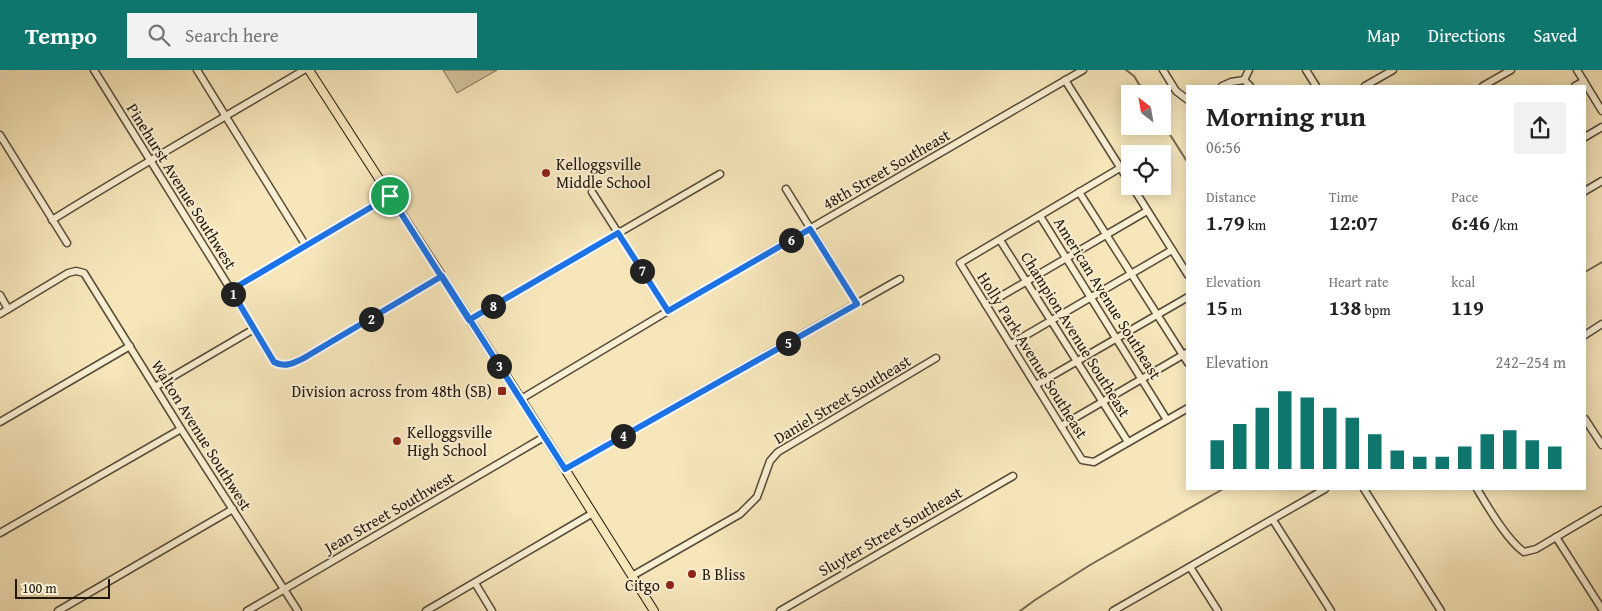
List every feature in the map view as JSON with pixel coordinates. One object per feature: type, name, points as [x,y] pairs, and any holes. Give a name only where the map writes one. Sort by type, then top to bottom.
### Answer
[{"type":"main road","points":[[309,70],[521,399],[654,611]]},
{"type":"street","name":"Pinehurst Avenue Southwest","points":[[94,70],[274,362],[280,365],[291,364],[304,358],[442,276]]},
{"type":"street","points":[[197,70],[306,246]]},
{"type":"street","points":[[52,220],[149,160],[227,117],[304,70]]},
{"type":"street","name":"48th Street Southeast","points":[[521,399],[668,311],[1083,70]]},
{"type":"street","points":[[1163,70],[1176,91],[1186,98]]},
{"type":"street","points":[[1244,80],[1249,70]]},
{"type":"street","points":[[1306,70],[1315,85]]},
{"type":"street","points":[[1367,85],[1393,70]]},
{"type":"street","points":[[1485,85],[1511,70]]},
{"type":"street","points":[[1577,70],[1602,110]]},
{"type":"street","points":[[1000,240],[1120,168],[1065,80]]},
{"type":"street","points":[[1224,85],[1244,80]]},
{"type":"street","points":[[1244,80],[1249,85]]},
{"type":"street","points":[[1577,85],[1584,81]]},
{"type":"street","points":[[1586,136],[1602,127]]},
{"type":"street","points":[[0,135],[66,243]]},
{"type":"street","points":[[469,320],[720,174]]},
{"type":"street","points":[[1586,190],[1602,181]]},
{"type":"street","points":[[786,189],[857,304]]},
{"type":"street","points":[[592,192],[668,311]]},
{"type":"street","points":[[1061,426],[1185,354],[1157,315],[1079,192]]},
{"type":"street","points":[[1138,195],[1186,272]]},
{"type":"street","points":[[231,290],[390,196]]},
{"type":"street","points":[[986,305],[1148,211]]},
{"type":"street","name":"American Avenue Southeast","points":[[1040,216],[1167,420]]},
{"type":"street","name":"Holly Park Avenue Southeast","points":[[1000,240],[960,264],[1082,460],[1094,462],[1128,442]]},
{"type":"street","name":"Champion Avenue Southeast","points":[[1000,240],[1128,442]]},
{"type":"street","points":[[1011,344],[1172,250]]},
{"type":"street","name":"Walton Avenue Southwest","points":[[8,309],[68,273],[76,270],[84,273],[298,611]]},
{"type":"street","points":[[565,469],[900,279]]},
{"type":"street","points":[[0,295],[8,309],[0,314]]},
{"type":"street","points":[[1036,385],[1186,298]]},
{"type":"street","points":[[1586,334],[1602,324]]},
{"type":"street","points":[[155,387],[254,329]]},
{"type":"street","points":[[0,422],[130,346]]},
{"type":"street","name":"Daniel Street Southeast","points":[[632,576],[740,514],[751,505],[757,497],[770,461],[778,452],[936,358]]},
{"type":"street","points":[[1128,442],[1186,409]]},
{"type":"street","points":[[1586,421],[1602,445]]},
{"type":"street","points":[[0,533],[181,429]]},
{"type":"street","name":"Jean Street Southwest","points":[[247,611],[544,437]]},
{"type":"street","name":"Sluyter Street Southeast","points":[[780,611],[1013,476]]},
{"type":"street","points":[[1113,611],[1323,490]]},
{"type":"street","points":[[1365,490],[1441,611]]},
{"type":"street","points":[[1478,490],[1504,529],[1524,552],[1536,549],[1602,510]]},
{"type":"street","points":[[58,611],[233,509]]},
{"type":"street","points":[[426,611],[593,513]]},
{"type":"street","points":[[1273,520],[1331,611]]},
{"type":"street","points":[[1556,537],[1602,609]]},
{"type":"street","points":[[1190,567],[1218,611]]},
{"type":"street","points":[[475,583],[492,611]]},
{"type":"shaded area","points":[[443,70],[497,70],[457,93]]},
{"type":"waterway","points":[[1126,70],[1134,76],[1140,85]]},
{"type":"waterway","points":[[1170,135],[1186,160]]},
{"type":"waterway","points":[[1586,271],[1602,262]]},
{"type":"waterway","points":[[1020,611],[1090,565],[1221,490]]},
{"type":"place","name":"Kelloggsville Middle School","points":[[546,173]]},
{"type":"place","name":"Division across from 48th (SB)","points":[[502,391]]},
{"type":"place","name":"Kelloggsville High School","points":[[397,441]]},
{"type":"place","name":"B Bliss","points":[[692,574]]},
{"type":"place","name":"Citgo","points":[[670,585]]},
{"type":"route","points":[[390,196],[231,290],[266,351],[274,362],[280,365],[291,364],[409,297],[442,276],[469,320],[565,469],[857,304],[810,229],[668,311],[618,233],[469,320],[442,276],[390,196]]}]
